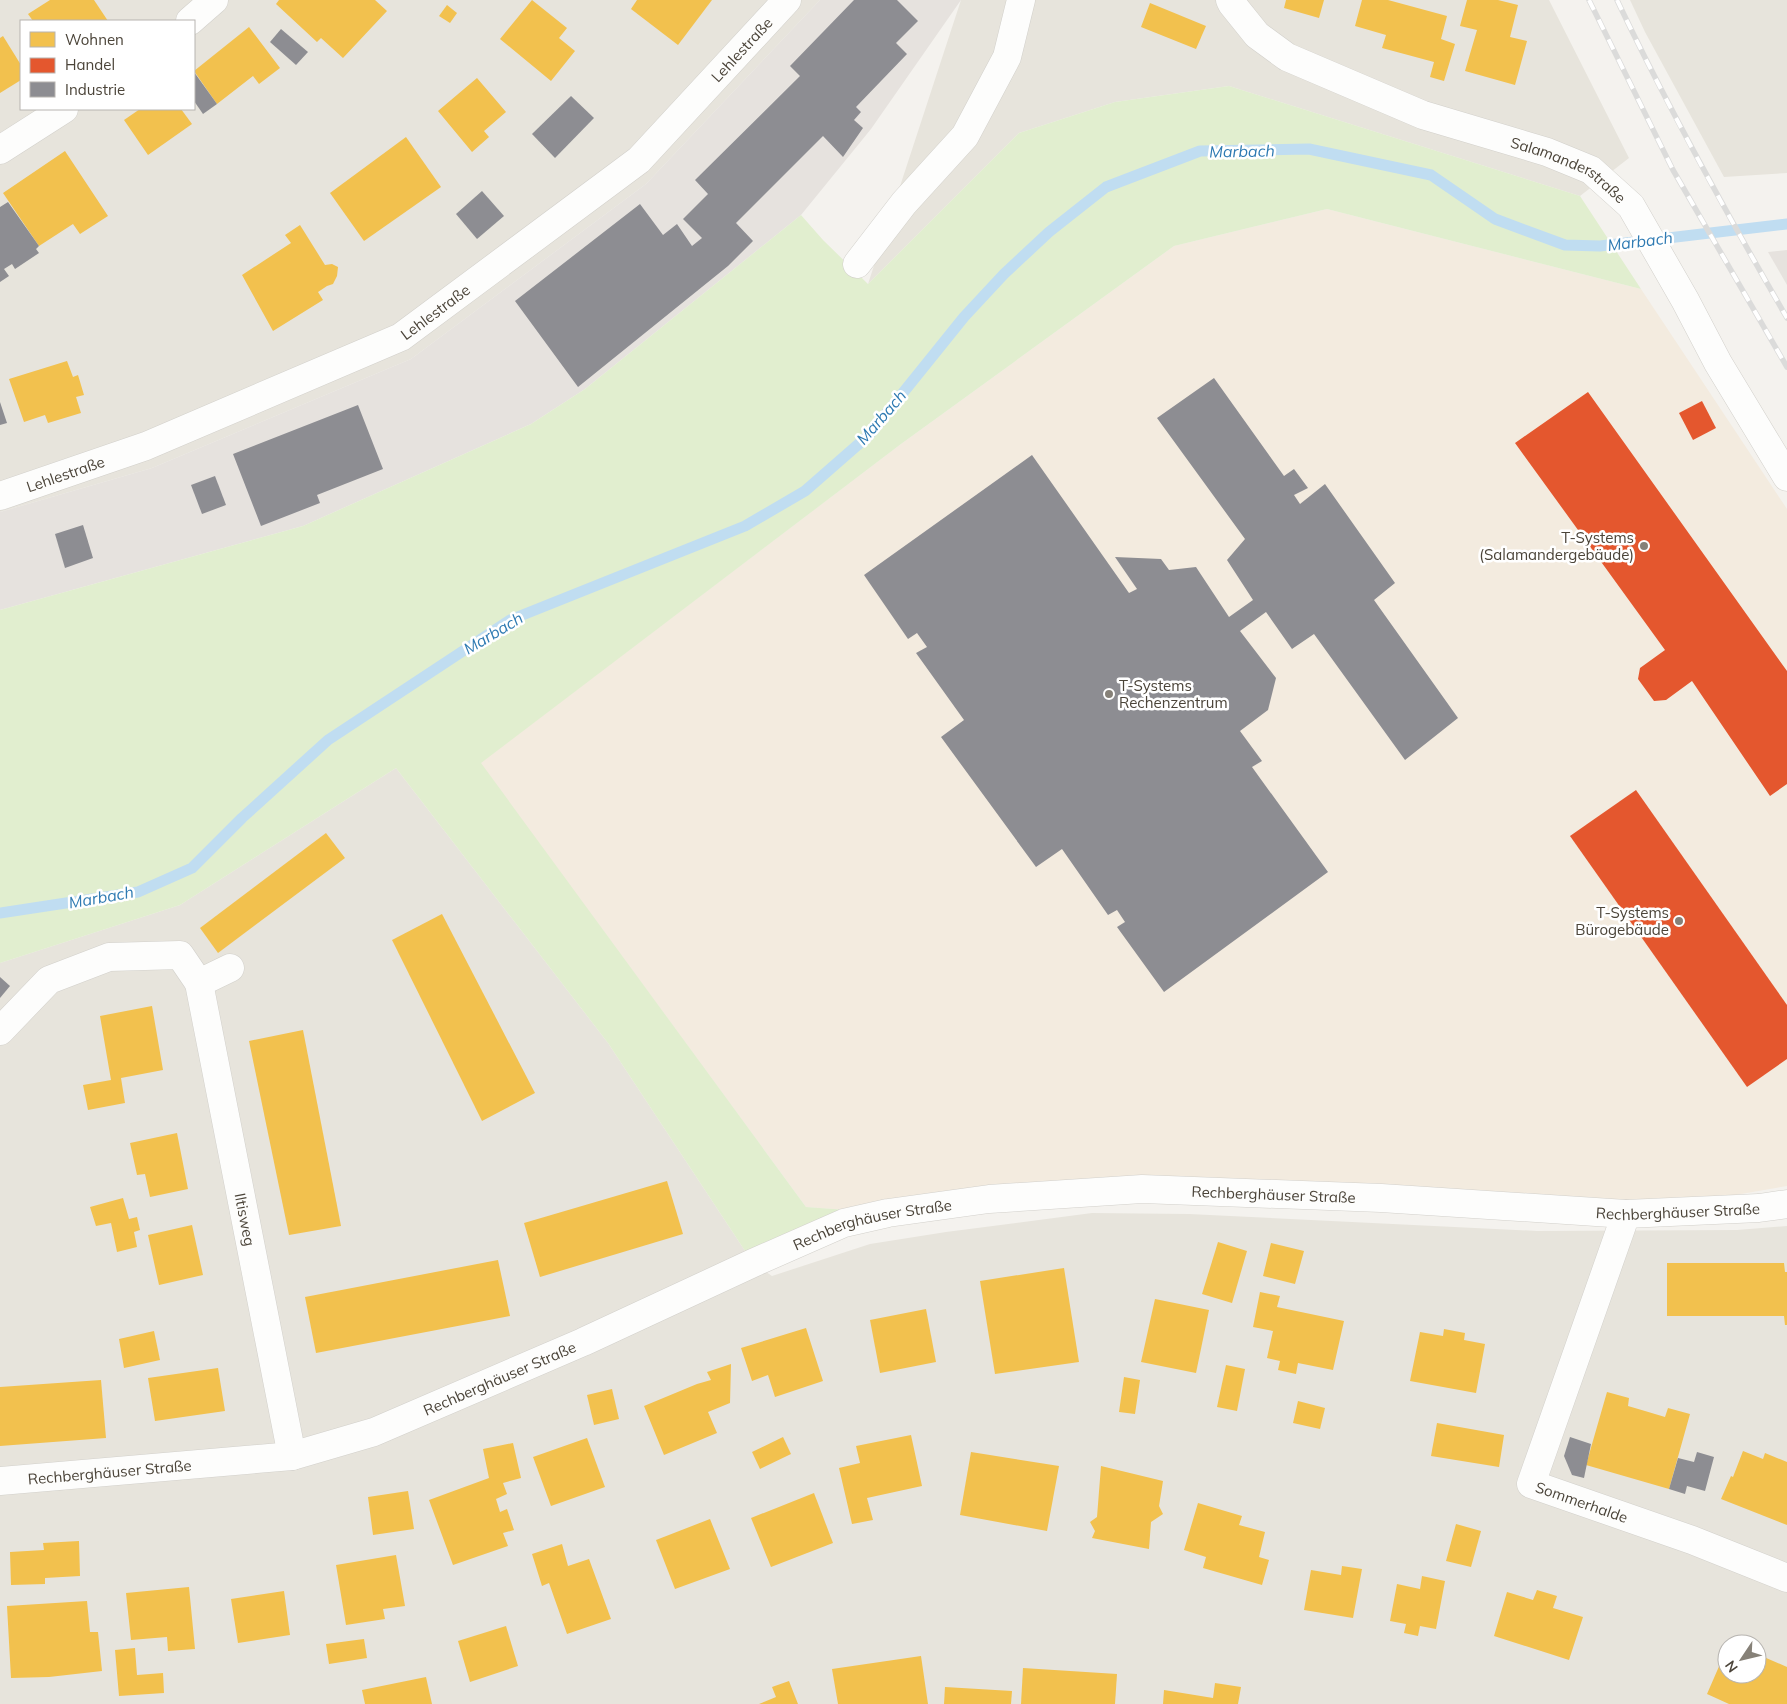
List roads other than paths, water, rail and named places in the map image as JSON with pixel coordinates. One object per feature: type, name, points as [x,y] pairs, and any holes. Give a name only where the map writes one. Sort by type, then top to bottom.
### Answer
[{"type":"street","points":[[191,20],[214,0]]},
{"type":"street","name":"Lehlestraße","points":[[0,496],[146,446],[402,337],[639,160],[787,0]]},
{"type":"street","points":[[857,264],[904,203],[964,136],[1007,57],[1021,0]]},
{"type":"street","name":"Salamanderstraße","points":[[1230,0],[1257,36],[1287,57],[1423,116],[1546,152],[1591,170],[1631,206],[1685,300],[1718,363],[1787,477]]},
{"type":"street","points":[[0,150],[62,110]]},
{"type":"street","name":"Iltisweg","points":[[0,1031],[48,980],[109,957],[180,955],[199,983],[292,1456]]},
{"type":"street","points":[[199,983],[230,968]]},
{"type":"street","name":"Rechberghäuser Straße","points":[[0,1481],[292,1456],[374,1432],[583,1342],[844,1223],[888,1213],[989,1200],[1142,1189],[1381,1198],[1626,1214],[1759,1208],[1787,1204]]},
{"type":"street","name":"Sommerhalde","points":[[1626,1214],[1532,1484],[1692,1540],[1787,1578]]},
{"type":"waterway","name":"Marbach","points":[[0,913],[138,892],[192,868],[242,818],[328,740],[510,620],[745,526],[805,491],[869,435],[964,317],[1004,274],[1049,232],[1106,187],[1200,151],[1309,149],[1431,175],[1495,219],[1565,245],[1600,246],[1787,224]]},
{"type":"railway","points":[[1589,0],[1673,170],[1787,367]]},
{"type":"railway","points":[[1617,0],[1699,160],[1787,318]]},
{"type":"place","name":"T-Systems (Salamandergebäude)","points":[[1644,546]]},
{"type":"place","name":"T-Systems Rechenzentrum","points":[[1109,694]]},
{"type":"place","name":"T-Systems Bürogebäude","points":[[1679,921]]}]
